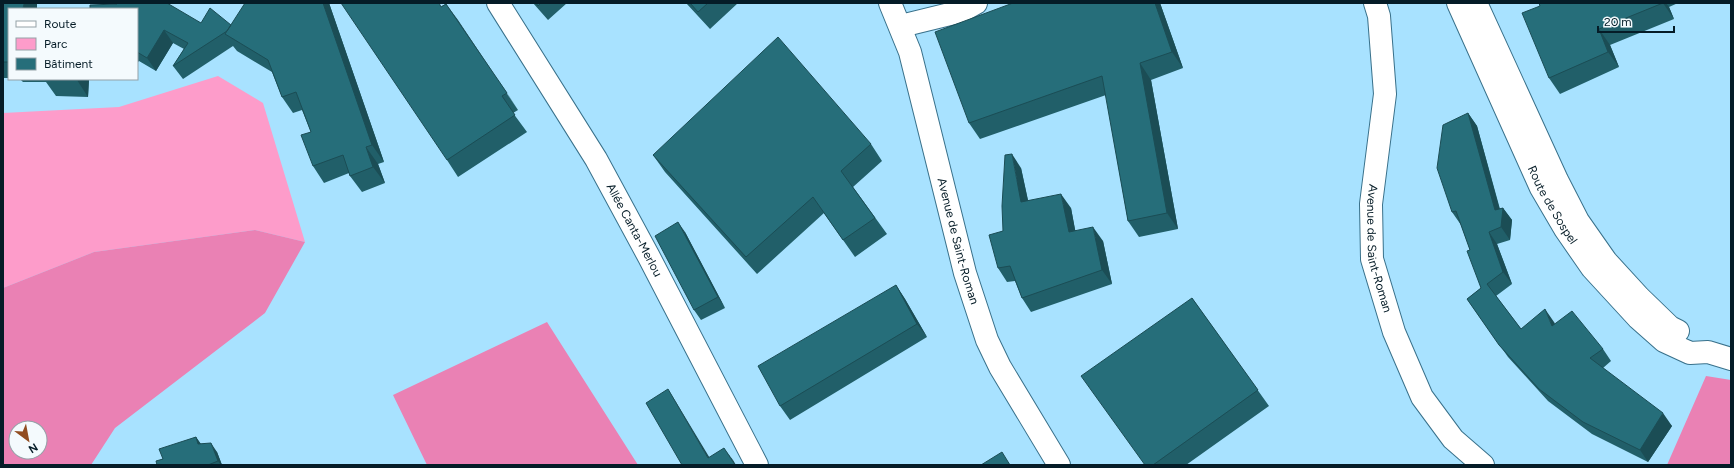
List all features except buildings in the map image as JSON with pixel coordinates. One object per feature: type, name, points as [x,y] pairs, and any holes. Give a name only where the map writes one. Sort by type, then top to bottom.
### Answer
[{"type":"street","name":"Allée Canta-Merlou","points":[[498,3],[596,159],[649,257],[757,465]]},
{"type":"street","name":"Avenue de Saint-Roman","points":[[890,3],[901,26],[910,52],[965,273],[987,340],[1000,367],[1059,465]]},
{"type":"street","points":[[901,26],[962,10],[976,3]]},
{"type":"street","name":"Avenue de Saint-Roman","points":[[1374,3],[1379,16],[1385,94],[1372,204],[1372,259],[1394,332],[1422,397],[1453,439],[1483,465]]},
{"type":"street","name":"Route de Sospel","points":[[1458,3],[1541,188],[1565,229],[1592,268],[1638,318],[1664,341],[1690,353],[1708,352],[1731,359]]},
{"type":"street","name":"Route de Sospel","points":[[1476,3],[1557,180],[1578,221],[1606,261],[1639,297],[1670,327],[1691,338],[1708,352]]},
{"type":"green space","points":[[218,76],[263,103],[305,242],[255,230],[94,252],[3,288],[3,113],[119,107]]},
{"type":"shaded area","points":[[255,230],[305,242],[265,313],[115,428],[91,465],[3,465],[3,288],[94,252]]},
{"type":"shaded area","points":[[547,322],[638,465],[427,465],[393,395]]},
{"type":"shaded area","points":[[1706,376],[1731,380],[1731,465],[1667,465]]}]
